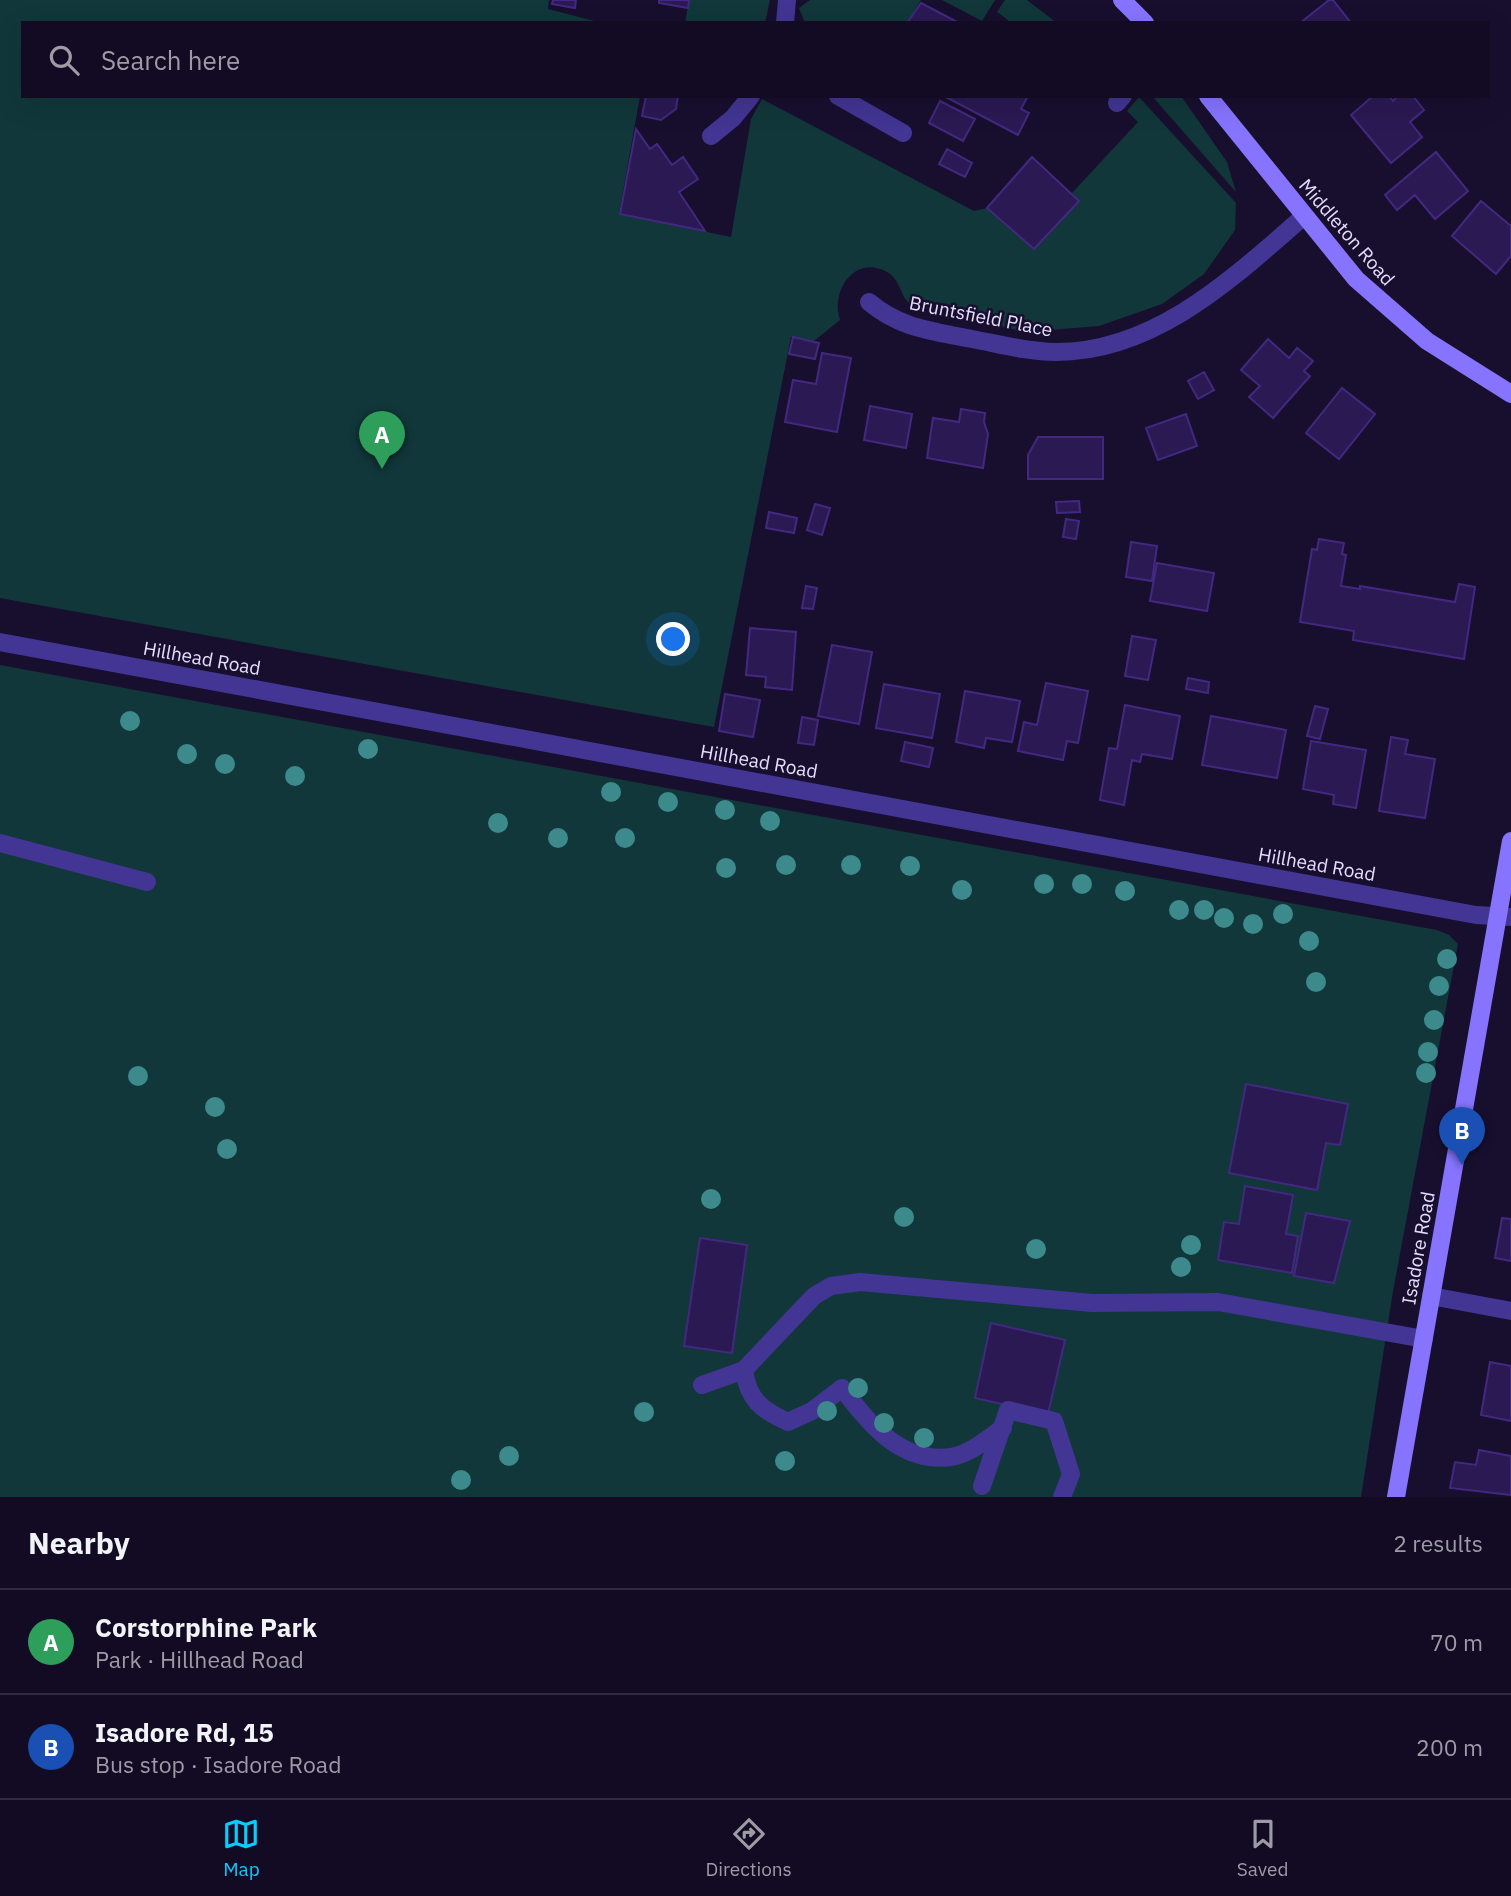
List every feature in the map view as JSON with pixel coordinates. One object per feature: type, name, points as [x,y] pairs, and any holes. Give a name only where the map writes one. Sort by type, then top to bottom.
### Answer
[{"type":"street","points":[[1122,0],[1143,21]]},
{"type":"street","points":[[711,136],[733,118],[749,98]]},
{"type":"street","points":[[842,98],[903,132]]},
{"type":"street","name":"Middleton Road","points":[[1210,98],[1303,218],[1356,279],[1427,341],[1511,394]]},
{"type":"street","name":"Bruntsfield Place","points":[[869,302],[889,318],[918,328],[1012,347],[1057,352],[1101,345],[1136,337],[1171,320],[1239,271],[1303,218]]},
{"type":"street","name":"Hillhead Road","points":[[0,642],[1463,912],[1503,916]]},
{"type":"street","name":"Isadore Road","points":[[1396,1497],[1503,916],[1511,841]]},
{"type":"street","points":[[0,843],[147,882]]},
{"type":"street","points":[[702,1385],[744,1370],[814,1296],[831,1286],[860,1282],[1092,1303],[1218,1302],[1424,1339]]},
{"type":"street","points":[[1432,1296],[1511,1311]]},
{"type":"street","points":[[744,1370],[747,1390],[756,1404],[769,1414],[788,1422],[812,1411],[842,1388],[878,1434],[901,1448],[923,1455],[951,1457],[972,1449],[1003,1428]]},
{"type":"street","points":[[982,1486],[1009,1410],[1054,1421],[1072,1474],[1062,1497]]},
{"type":"green space","points":[[0,0],[549,0],[548,9],[594,21],[21,21],[21,98],[640,98],[619,214],[731,237],[751,119],[762,99],[974,211],[987,208],[1034,248],[1079,201],[1072,193],[1138,122],[1127,111],[1138,98],[1236,203],[1235,230],[1204,274],[1162,304],[1099,326],[1026,332],[913,306],[908,303],[892,275],[875,268],[865,268],[848,278],[839,298],[840,320],[814,341],[791,337],[714,727],[0,598]]},
{"type":"green space","points":[[689,0],[770,0],[765,21],[685,21]]},
{"type":"green space","points":[[810,0],[921,0],[908,21],[804,21],[799,8]]},
{"type":"green space","points":[[942,0],[995,0],[982,21]]},
{"type":"green space","points":[[1005,0],[1027,0],[1054,21],[1008,21],[997,12]]},
{"type":"green space","points":[[1154,98],[1182,98],[1227,162],[1236,192]]},
{"type":"green space","points":[[0,665],[1437,930],[1449,935],[1458,944],[1393,1291],[1361,1497],[0,1497]]},
{"type":"building","points":[[553,0],[576,0],[575,8],[552,4]]},
{"type":"building","points":[[659,0],[689,0],[688,8],[659,3]]},
{"type":"building","points":[[1329,0],[1333,0],[1349,21],[1303,21]]},
{"type":"building","points":[[921,3],[955,21],[908,21]]},
{"type":"building","points":[[646,98],[678,98],[676,109],[661,120],[642,116]]},
{"type":"building","points":[[948,98],[1027,98],[1021,109],[1029,113],[1018,135]]},
{"type":"building","points":[[1371,98],[1391,98],[1393,101],[1396,98],[1415,98],[1424,110],[1410,122],[1422,137],[1391,163],[1351,115]]},
{"type":"building","points":[[940,101],[975,119],[963,141],[929,123]]},
{"type":"building","points":[[636,129],[650,149],[657,144],[672,165],[683,157],[698,179],[679,192],[705,231],[620,214]]},
{"type":"building","points":[[947,149],[972,163],[965,177],[939,164]]},
{"type":"building","points":[[1436,152],[1468,191],[1435,219],[1415,195],[1397,210],[1385,195]]},
{"type":"building","points":[[1032,157],[1079,201],[1034,249],[987,208]]},
{"type":"building","points":[[1481,201],[1511,226],[1511,256],[1496,274],[1452,236]]},
{"type":"building","points":[[793,337],[819,343],[815,359],[789,354]]},
{"type":"building","points":[[1268,339],[1289,358],[1297,348],[1313,361],[1304,371],[1310,376],[1273,418],[1249,397],[1260,386],[1241,370]]},
{"type":"building","points":[[822,353],[851,358],[837,432],[785,422],[793,380],[816,384]]},
{"type":"building","points":[[1204,372],[1214,390],[1198,399],[1188,381]]},
{"type":"building","points":[[1342,388],[1375,414],[1339,459],[1306,433]]},
{"type":"building","points":[[870,406],[912,414],[906,448],[864,440]]},
{"type":"building","points":[[961,409],[985,413],[984,422],[988,434],[983,468],[927,458],[933,418],[959,422]]},
{"type":"building","points":[[1186,414],[1197,446],[1158,460],[1146,428]]},
{"type":"building","points":[[1038,437],[1103,437],[1103,479],[1028,479],[1028,455]]},
{"type":"building","points":[[1079,501],[1080,512],[1057,513],[1056,502]]},
{"type":"building","points":[[815,504],[830,508],[822,535],[807,530]]},
{"type":"building","points":[[769,512],[797,518],[794,533],[766,528]]},
{"type":"building","points":[[1066,519],[1079,521],[1076,539],[1063,537]]},
{"type":"building","points":[[1319,539],[1344,543],[1342,554],[1346,555],[1341,586],[1360,589],[1360,586],[1455,602],[1459,584],[1475,587],[1464,659],[1353,640],[1354,631],[1300,622],[1312,549],[1317,550]]},
{"type":"building","points":[[1131,542],[1157,546],[1152,581],[1126,577]]},
{"type":"building","points":[[1157,563],[1214,573],[1207,611],[1150,601]]},
{"type":"building","points":[[806,586],[817,588],[813,609],[802,608]]},
{"type":"building","points":[[750,628],[796,632],[792,690],[765,687],[766,677],[746,675]]},
{"type":"building","points":[[1132,636],[1156,640],[1148,680],[1125,676]]},
{"type":"building","points":[[832,645],[872,652],[859,724],[818,716]]},
{"type":"building","points":[[1188,678],[1209,682],[1208,693],[1186,689]]},
{"type":"building","points":[[1046,683],[1088,691],[1078,743],[1067,741],[1063,760],[1018,751],[1024,722],[1037,725]]},
{"type":"building","points":[[884,684],[940,694],[932,738],[876,728]]},
{"type":"building","points":[[965,691],[1020,701],[1012,742],[986,738],[984,748],[956,742]]},
{"type":"building","points":[[725,694],[760,700],[753,737],[719,731]]},
{"type":"building","points":[[1125,705],[1180,716],[1172,759],[1142,754],[1140,762],[1132,760],[1124,805],[1100,800],[1109,748],[1117,749]]},
{"type":"building","points":[[1315,706],[1328,709],[1320,739],[1307,736]]},
{"type":"building","points":[[1211,716],[1286,730],[1277,778],[1202,765]]},
{"type":"building","points":[[802,717],[818,720],[814,745],[798,743]]},
{"type":"building","points":[[1391,737],[1408,740],[1405,754],[1435,759],[1425,818],[1379,811]]},
{"type":"building","points":[[1311,741],[1366,750],[1356,808],[1333,804],[1334,795],[1303,789]]},
{"type":"building","points":[[905,742],[933,748],[929,767],[901,761]]},
{"type":"building","points":[[1246,1084],[1348,1104],[1340,1145],[1326,1143],[1317,1190],[1229,1173]]},
{"type":"building","points":[[1245,1186],[1293,1195],[1286,1234],[1298,1236],[1292,1273],[1218,1260],[1224,1222],[1239,1224]]},
{"type":"building","points":[[1306,1213],[1350,1221],[1334,1283],[1294,1276]]},
{"type":"building","points":[[1502,1218],[1511,1219],[1511,1261],[1495,1258]]},
{"type":"building","points":[[700,1238],[747,1245],[732,1353],[684,1346]]},
{"type":"building","points":[[991,1323],[1065,1340],[1048,1414],[975,1398]]},
{"type":"building","points":[[1490,1362],[1511,1366],[1511,1421],[1481,1415]]},
{"type":"building","points":[[1479,1450],[1511,1456],[1511,1495],[1450,1488],[1455,1462],[1476,1465]]},
{"type":"place","name":"Corstorphine Park","points":[[382,469]]},
{"type":"place","name":"Isadore Rd, 15","points":[[1462,1165]]}]
